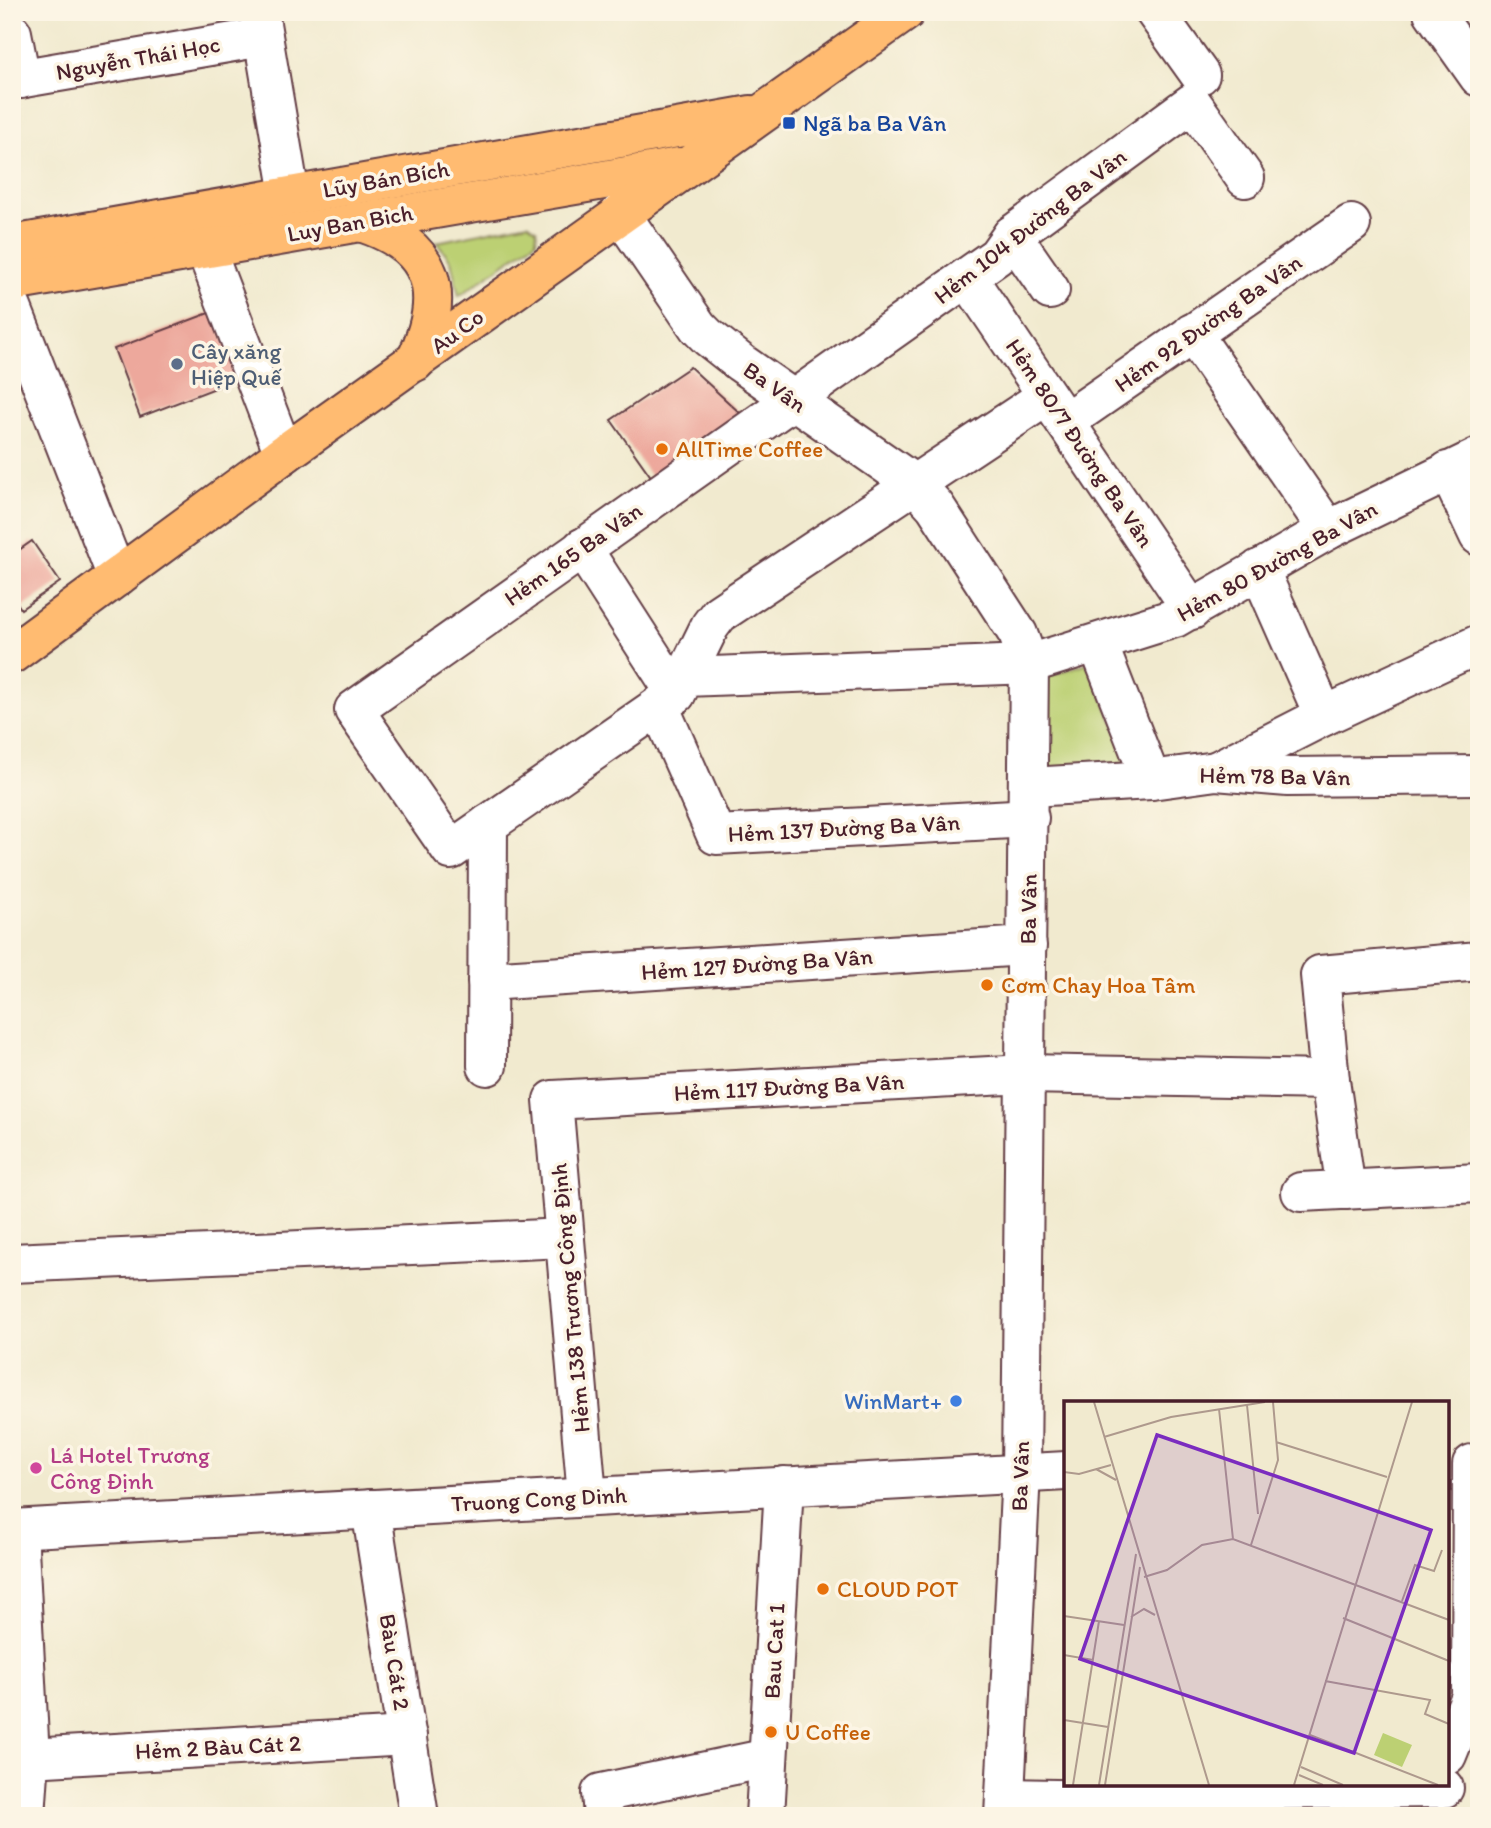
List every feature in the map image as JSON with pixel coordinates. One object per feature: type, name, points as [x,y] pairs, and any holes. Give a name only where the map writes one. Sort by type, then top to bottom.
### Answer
[{"type":"main road","name":"Au Co","points":[[12,654],[284,454],[905,12]]},
{"type":"main road","name":"Lũy Bán Bích","points":[[12,245],[760,114]]},
{"type":"main road","points":[[580,146],[620,213]]},
{"type":"main road","name":"Luy Ban Bich","points":[[12,282],[688,165]]},
{"type":"main road","points":[[357,221],[391,233],[407,243],[421,260],[429,279],[432,317],[428,336],[415,362]]},
{"type":"street","points":[[1155,12],[1200,75]]},
{"type":"street","points":[[1433,12],[1479,77]]},
{"type":"street","points":[[261,24],[290,195]]},
{"type":"street","name":"Nguyễn Thái Học","points":[[16,79],[261,24]]},
{"type":"street","points":[[12,33],[16,79]]},
{"type":"street","name":"Hẻm 104 Đường Ba Vân","points":[[792,399],[996,256],[1012,236],[1192,103],[1245,178]]},
{"type":"street","name":"Ba Vân","points":[[620,213],[698,327],[732,357],[884,460],[916,485],[935,506],[1018,634],[1029,664],[1021,1472],[1004,1807]]},
{"type":"street","name":"Hẻm 92 Đường Ba Vân","points":[[673,692],[709,626],[719,614],[916,485],[1192,333],[1350,224]]},
{"type":"street","points":[[1012,236],[1050,290]]},
{"type":"street","points":[[205,248],[284,454]]},
{"type":"street","name":"Hẻm 80/7 Đường Ba Vân","points":[[967,277],[1192,610]]},
{"type":"street","points":[[12,309],[117,577]]},
{"type":"street","points":[[1192,333],[1328,530]]},
{"type":"street","name":"Hẻm 165 Ba Vân","points":[[488,824],[451,850],[354,710],[792,399]]},
{"type":"street","points":[[1463,464],[1479,536]]},
{"type":"street","name":"Hẻm 80 Đường Ba Vân","points":[[673,692],[1029,664],[1192,610],[1328,530],[1463,464]]},
{"type":"street","points":[[487,1066],[488,824],[673,692],[582,548]]},
{"type":"street","points":[[1259,569],[1324,716]]},
{"type":"street","points":[[1098,643],[1151,780]]},
{"type":"street","points":[[1216,771],[1324,716],[1479,644]]},
{"type":"street","name":"Hẻm 137 Đường Ba Vân","points":[[673,692],[716,835],[1029,802]]},
{"type":"street","name":"Hẻm 78 Ba Vân","points":[[1029,802],[1216,771],[1288,777],[1479,775]]},
{"type":"street","name":"Hẻm 127 Đường Ba Vân","points":[[487,981],[1027,946]]},
{"type":"street","points":[[1346,1189],[1330,1080],[1320,975],[1479,961]]},
{"type":"street","name":"Hẻm 117 Đường Ba Vân","points":[[553,1100],[1026,1074],[1330,1080]]},
{"type":"street","name":"Hẻm 138 Trương Công Định","points":[[553,1100],[587,1496]]},
{"type":"street","points":[[1301,1192],[1479,1183]]},
{"type":"street","points":[[12,1263],[565,1238]]},
{"type":"street","points":[[1449,1768],[1471,1696],[1466,1464]]},
{"type":"street","name":"Truong Cong Dinh","points":[[15,1529],[1064,1471]]},
{"type":"street","name":"Bau Cat 1","points":[[765,1816],[784,1486]]},
{"type":"street","name":"Bàu Cát 2","points":[[371,1509],[419,1816]]},
{"type":"street","points":[[15,1529],[30,1758],[26,1816]]},
{"type":"street","name":"Hẻm 2 Bàu Cát 2","points":[[30,1758],[407,1736]]},
{"type":"street","points":[[603,1816],[601,1793],[768,1758]]},
{"type":"street","points":[[1449,1779],[1479,1761]]},
{"type":"street","points":[[1249,1786],[1249,1790],[1336,1786]]},
{"type":"street","points":[[1004,1807],[1249,1803],[1249,1816]]},
{"type":"green space","points":[[528,223],[537,230],[536,241],[459,296],[451,261],[437,242]]},
{"type":"green space","points":[[1087,663],[1132,763],[1047,771],[1046,677]]},
{"type":"building","name":"Cây xăng Hiệp Quế","points":[[214,311],[239,379],[140,417],[114,349]]},
{"type":"building","name":"AllTime Coffee","points":[[690,367],[741,414],[652,478],[611,420]]},
{"type":"building","points":[[32,541],[60,582],[21,609],[12,595],[12,555]]},
{"type":"place","name":"Ngã ba Ba Vân","points":[[789,123]]},
{"type":"place","name":"Cây xăng Hiệp Quế","points":[[177,364]]},
{"type":"place","name":"AllTime Coffee","points":[[662,449]]},
{"type":"place","name":"Cơm Chay Hoa Tâm","points":[[987,985]]},
{"type":"place","name":"WinMart+","points":[[956,1401]]},
{"type":"place","name":"Lá Hotel Trương Công Định","points":[[36,1468]]},
{"type":"place","name":"CLOUD POT","points":[[823,1589]]},
{"type":"place","name":"U Coffee","points":[[771,1732]]}]
